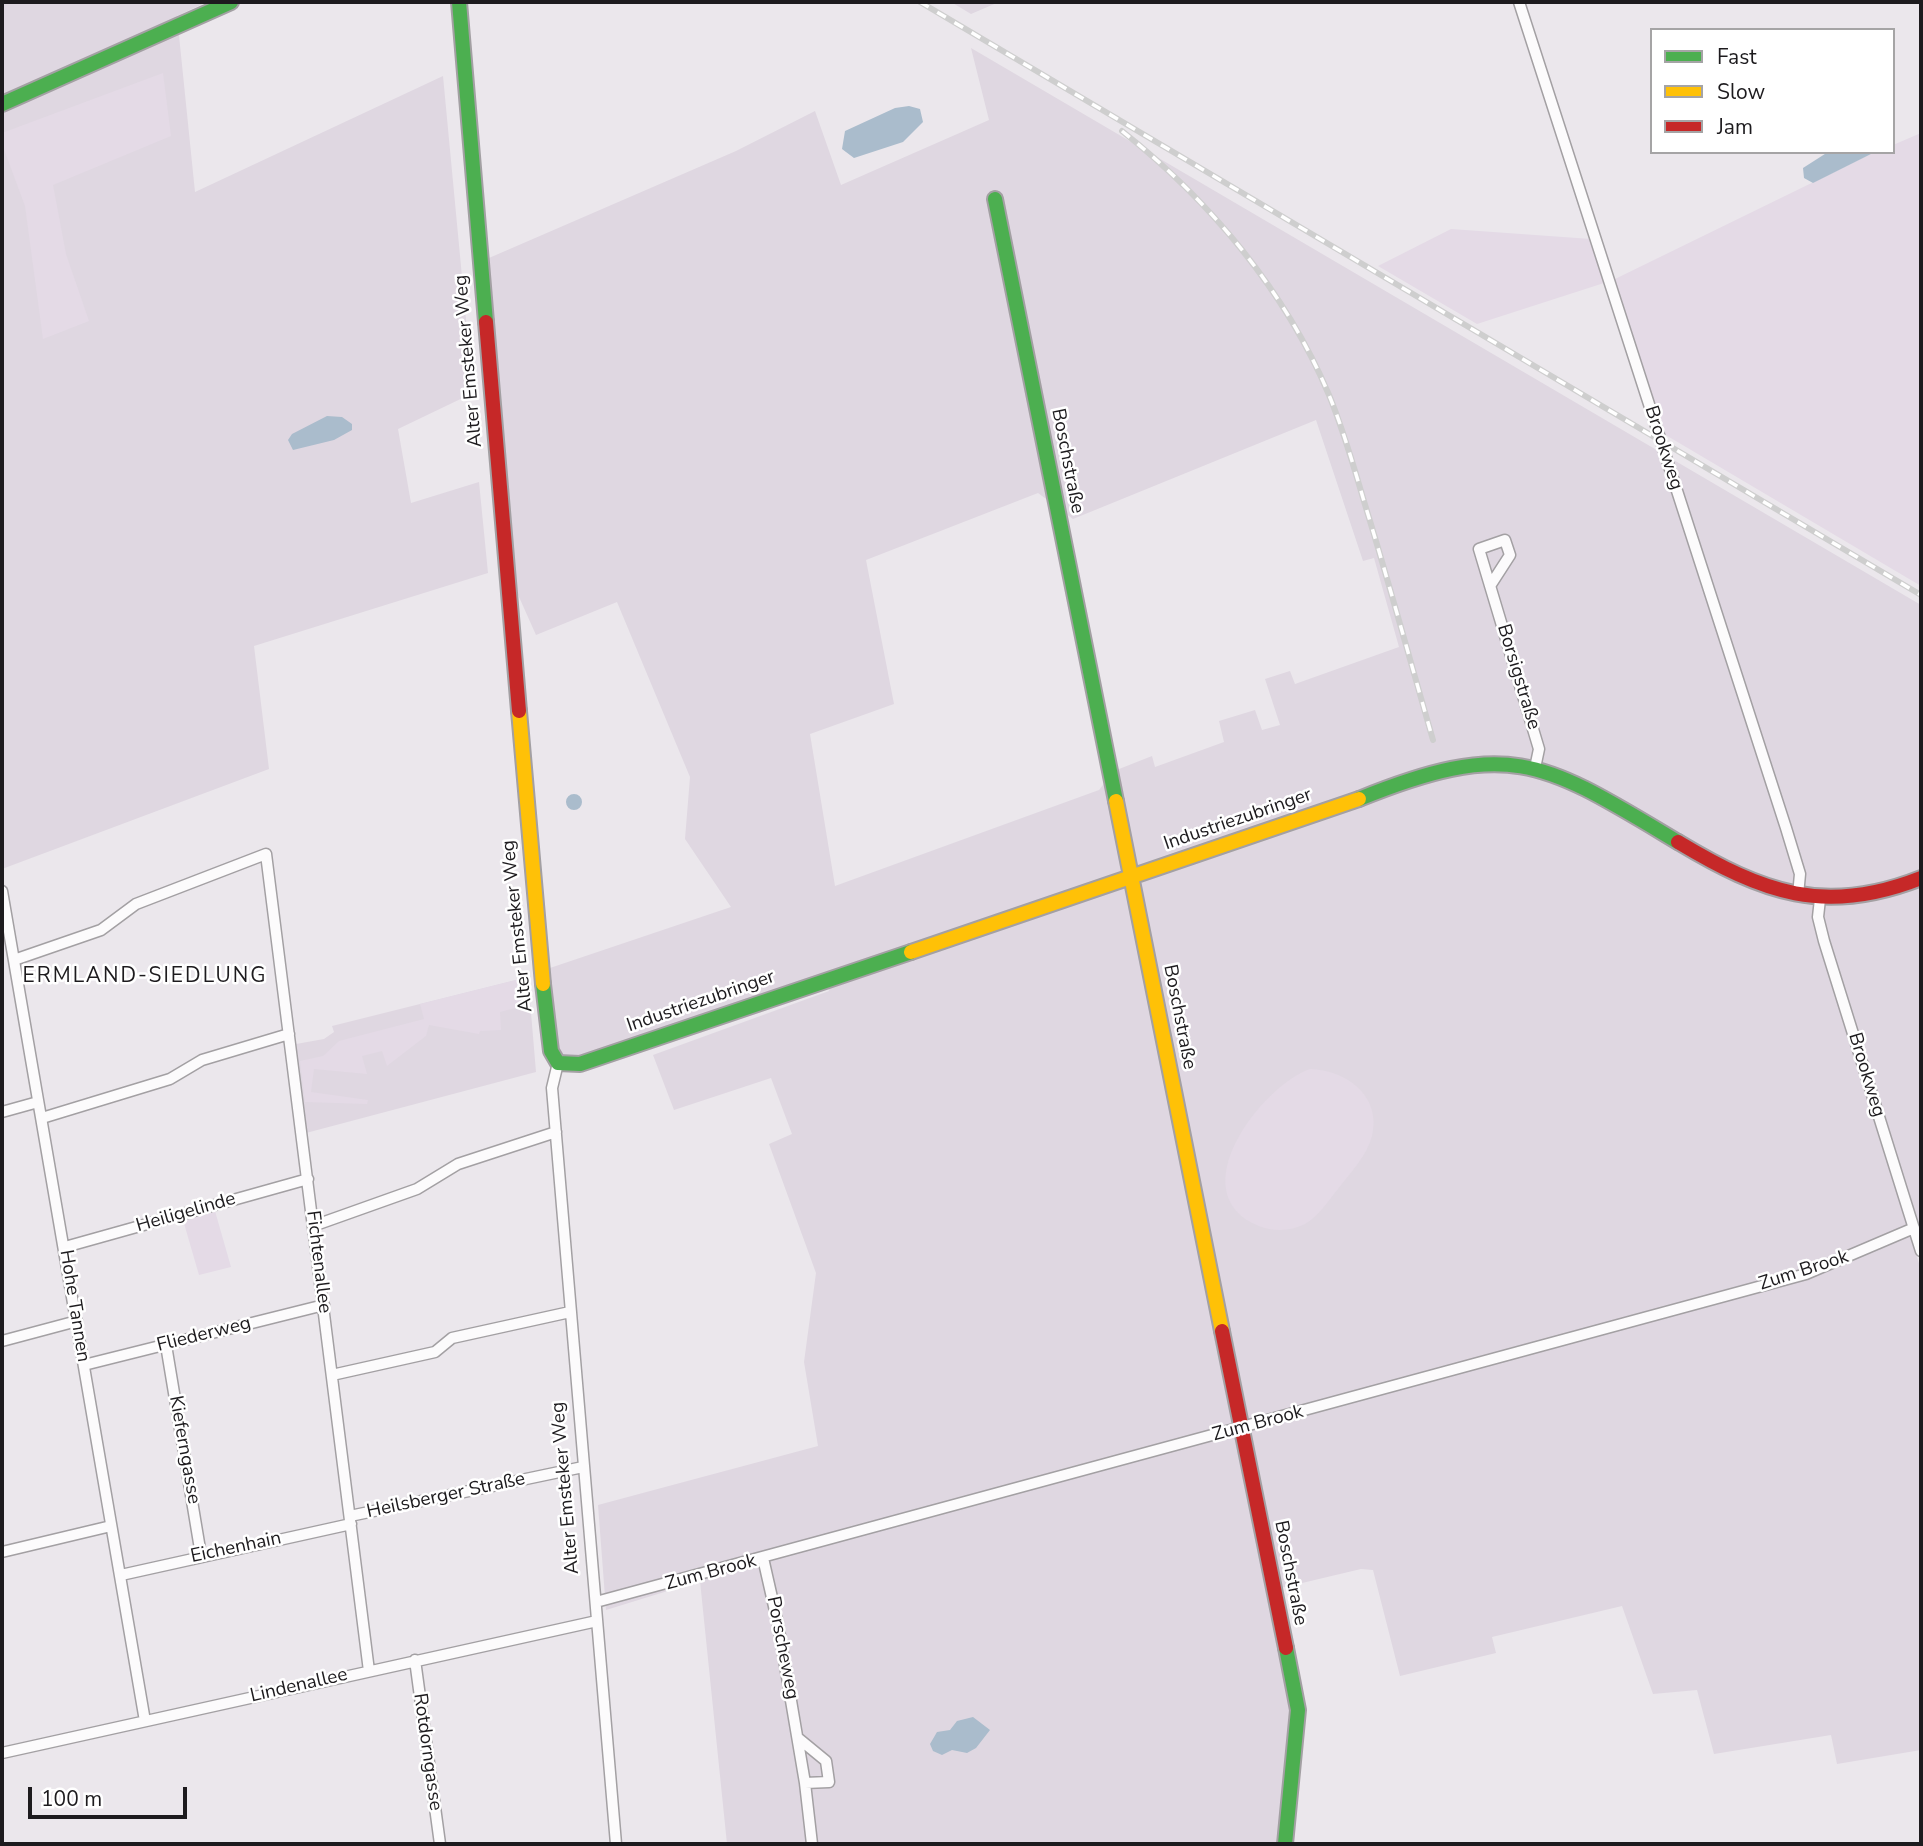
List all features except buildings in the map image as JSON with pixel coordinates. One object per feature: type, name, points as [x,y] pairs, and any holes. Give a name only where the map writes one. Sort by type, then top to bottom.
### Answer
[{"type":"street","points":[[2,104],[231,2]]},
{"type":"street","name":"Alter Emsteker Weg","points":[[459,2],[537,928],[548,1034],[551,1051],[558,1063],[552,1088],[555,1132],[616,1844]]},
{"type":"street","name":"Brookweg","points":[[1519,2],[1786,828],[1800,874],[1798,895]]},
{"type":"street","name":"Boschstraße","points":[[995,199],[1298,1710],[1285,1844]]},
{"type":"street","name":"Borsigstraße","points":[[1490,586],[1539,749],[1535,768]]},
{"type":"street","name":"Industriezubringer","points":[[558,1063],[569,1065],[593,1060],[1458,766],[1501,762],[1535,768],[1586,788],[1736,871],[1798,895],[1820,899],[1874,893],[1921,878]]},
{"type":"street","name":"Fichtenallee","points":[[14,960],[101,929],[136,904],[267,854],[369,1671]]},
{"type":"street","name":"Hohe Tannen","points":[[2,891],[145,1721]]},
{"type":"street","name":"Brookweg","points":[[1820,899],[1818,917],[1824,941],[1921,1251]]},
{"type":"street","points":[[41,1118],[170,1079],[202,1060],[289,1034]]},
{"type":"street","points":[[2,1112],[38,1102]]},
{"type":"street","points":[[313,1226],[417,1189],[458,1164],[555,1132]]},
{"type":"street","name":"Heiligelinde","points":[[65,1247],[308,1180]]},
{"type":"street","name":"Zum Brook","points":[[596,1602],[763,1559],[1806,1274],[1914,1228]]},
{"type":"street","name":"Fliederweg","points":[[84,1365],[324,1305]]},
{"type":"street","points":[[332,1375],[435,1352],[452,1338],[570,1312]]},
{"type":"street","points":[[2,1341],[77,1321]]},
{"type":"street","name":"Kieferngasse","points":[[166,1345],[201,1555]]},
{"type":"street","name":"Heilsberger Straße","points":[[351,1520],[583,1467]]},
{"type":"street","name":"Eichenhain","points":[[121,1575],[351,1520]]},
{"type":"street","points":[[2,1552],[111,1526]]},
{"type":"street","name":"Porscheweg","points":[[763,1559],[778,1624],[798,1738],[812,1844]]},
{"type":"street","name":"Lindenallee","points":[[2,1754],[597,1621]]},
{"type":"street","name":"Rotdorngasse","points":[[415,1660],[440,1844]]},
{"type":"street","points":[[798,1738],[826,1761],[829,1782],[805,1783]]},
{"type":"shaded area","points":[[2,2],[207,2],[177,16],[195,192],[443,76],[473,393],[398,429],[411,503],[479,482],[488,573],[254,646],[269,769],[2,869]]},
{"type":"shaded area","points":[[951,2],[999,2],[971,14]]},
{"type":"shaded area","points":[[971,48],[1921,605],[1921,1222],[1908,1227],[1921,1270],[1921,1750],[1837,1764],[1831,1735],[1714,1754],[1697,1690],[1653,1694],[1622,1606],[1492,1637],[1496,1653],[1400,1676],[1373,1570],[1361,1569],[1281,1588],[1304,1718],[1279,1844],[727,1844],[700,1581],[606,1610],[598,1505],[818,1446],[804,1362],[816,1273],[769,1144],[792,1134],[771,1078],[674,1110],[653,1055],[829,991],[825,973],[578,1058],[563,1056],[554,1045],[547,969],[731,907],[685,839],[690,777],[617,602],[536,635],[511,579],[489,258],[736,151],[815,111],[841,185],[989,120]],"holes":[[[1316,420],[1363,561],[1374,558],[1399,647],[1295,684],[1290,671],[1265,679],[1280,725],[1262,730],[1255,710],[1219,721],[1224,742],[1155,767],[1152,756],[1114,771],[1099,790],[835,886],[810,734],[894,704],[866,560],[1038,493],[1073,519]]]},
{"type":"shaded area","points":[[163,73],[171,136],[53,185],[66,254],[89,321],[43,339],[25,206],[2,144],[2,133]]},
{"type":"shaded area","points":[[1921,133],[1921,586],[1664,434],[1615,279],[1871,154],[1895,154],[1895,144]]},
{"type":"shaded area","points":[[1451,229],[1591,239],[1604,283],[1477,324],[1378,266]]},
{"type":"shaded area","points":[[528,977],[536,1072],[306,1133],[296,1044],[324,1039],[334,1032],[332,1026]]},
{"type":"shaded area","points":[[528,977],[530,1004],[500,1012],[501,1030],[480,1031],[479,1034],[429,1025],[426,1036],[387,1066],[382,1051],[362,1056],[367,1074],[314,1069],[311,1092],[368,1100],[367,1104],[305,1102],[300,1061],[323,1056],[339,1041],[424,1019],[420,1004]]},
{"type":"shaded area","points":[[1310,1069],[1336,1074],[1358,1087],[1371,1108],[1374,1121],[1372,1136],[1358,1164],[1315,1217],[1294,1228],[1265,1228],[1236,1211],[1226,1190],[1227,1167],[1236,1142],[1251,1118],[1270,1096],[1290,1079]]},
{"type":"shaded area","points":[[215,1211],[231,1267],[199,1275],[183,1220]]},
{"type":"water","points":[[909,106],[920,109],[923,122],[903,142],[854,158],[842,149],[845,131],[895,108]]},
{"type":"water","points":[[1825,154],[1871,154],[1813,183],[1804,178],[1803,168]]},
{"type":"water","points":[[327,416],[342,417],[352,424],[352,430],[334,440],[293,450],[288,440],[292,434]]},
{"type":"water","points":[[574,794],[580,796],[580,808],[574,810],[568,808],[566,802],[568,796]]},
{"type":"water","points":[[973,1717],[990,1730],[976,1748],[967,1753],[952,1750],[942,1755],[933,1751],[930,1744],[937,1732],[950,1730],[957,1721]]},
{"type":"railway","points":[[920,2],[1921,595]]},
{"type":"railway","points":[[1122,131],[1185,187],[1242,250],[1290,319],[1311,356],[1346,442],[1433,740]]},
{"type":"traffic: fast","points":[[2,104],[231,2]]},
{"type":"traffic: fast","points":[[459,2],[486,322]]},
{"type":"traffic: fast","points":[[995,199],[1116,801]]},
{"type":"traffic: fast","points":[[1359,799],[1411,780],[1455,768],[1492,764],[1526,767],[1559,777],[1593,793],[1678,842]]},
{"type":"traffic: fast","points":[[543,984],[551,1051],[558,1063],[580,1064],[911,952]]},
{"type":"traffic: fast","points":[[1285,1844],[1298,1710],[1286,1648]]},
{"type":"traffic: slow","points":[[519,711],[543,984]]},
{"type":"traffic: slow","points":[[911,952],[1359,799]]},
{"type":"traffic: slow","points":[[1116,801],[1222,1331]]},
{"type":"traffic: jam","points":[[486,322],[519,711]]},
{"type":"traffic: jam","points":[[1678,842],[1738,874],[1767,886],[1795,893],[1824,897],[1854,896],[1921,878]]},
{"type":"traffic: jam","points":[[1222,1331],[1286,1648]]},
{"type":"district","name":"ERMLAND-SIEDLUNG","points":[[145,977]]}]
